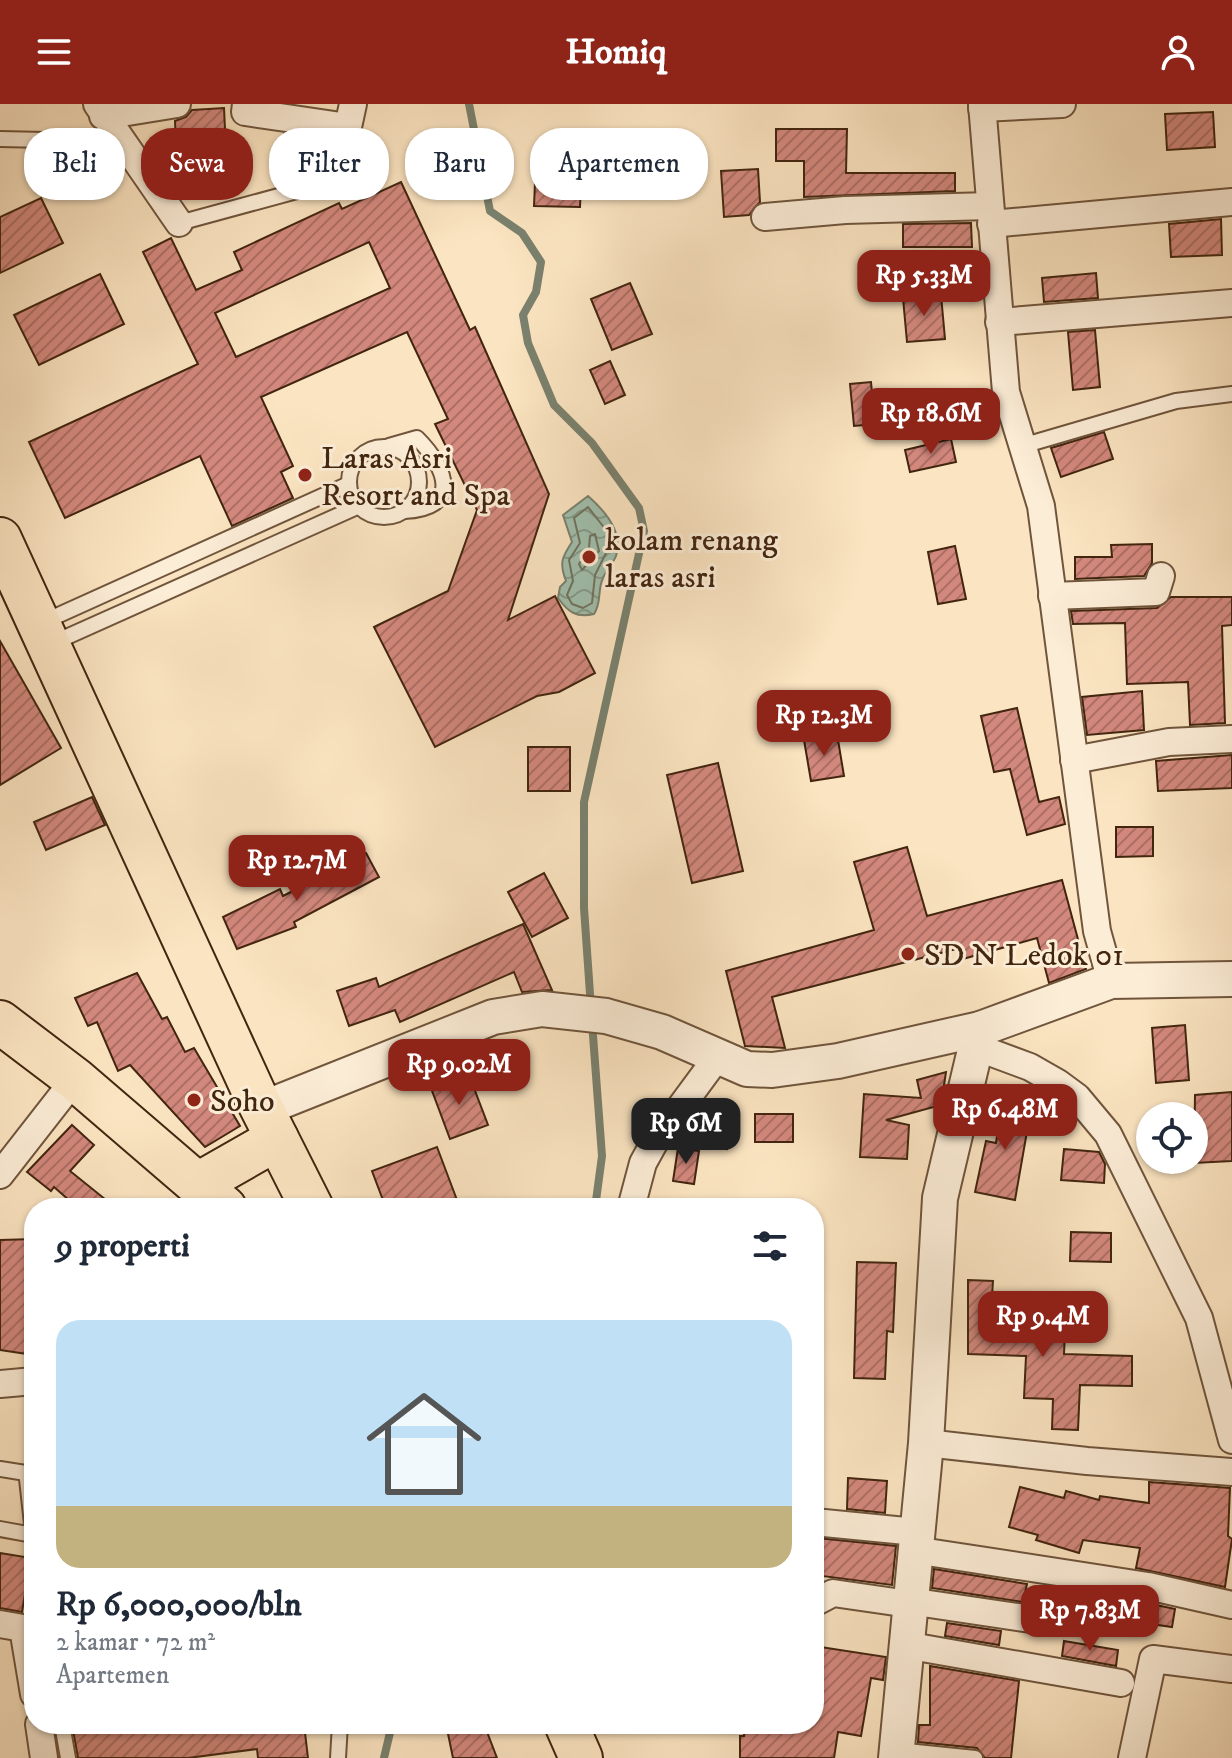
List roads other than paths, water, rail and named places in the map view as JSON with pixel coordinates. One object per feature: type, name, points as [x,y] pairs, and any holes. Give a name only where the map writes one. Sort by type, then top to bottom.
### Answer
[{"type":"main road","points":[[0,539],[307,1198]]},
{"type":"main road","points":[[0,1022],[75,1079],[211,1196],[270,1124]]},
{"type":"street","points":[[177,104],[104,117],[179,223]]},
{"type":"street","points":[[246,104],[245,112],[350,115]]},
{"type":"street","points":[[1062,104],[982,106],[1009,413],[1041,506],[1097,931],[1111,981]]},
{"type":"street","points":[[765,217],[845,210],[990,215],[1232,202]]},
{"type":"street","points":[[999,322],[1232,303]]},
{"type":"street","points":[[1052,596],[1156,592],[1161,576]]},
{"type":"street","points":[[1074,760],[1169,742],[1232,739]]},
{"type":"street","points":[[270,1124],[493,1017],[520,1011],[567,1009],[606,1016],[662,1032],[716,1059],[747,1069],[796,1069],[978,1038],[1111,981],[1232,979]]},
{"type":"street","points":[[978,1038],[1077,1097],[1108,1134],[1199,1318],[1232,1440]]},
{"type":"street","points":[[896,1754],[926,1443],[940,1198],[978,1038]]},
{"type":"street","points":[[634,1198],[643,1163],[716,1059]]},
{"type":"street","points":[[0,1175],[75,1079]]},
{"type":"street","points":[[0,1384],[24,1382]]},
{"type":"street","points":[[926,1443],[1087,1461],[1232,1472]]},
{"type":"street","points":[[824,1524],[1232,1605]]},
{"type":"street","points":[[824,1598],[833,1593],[1045,1621]]},
{"type":"street","points":[[0,1624],[23,1628],[24,1634]]},
{"type":"street","points":[[905,1645],[1121,1683]]},
{"type":"street","points":[[1132,1758],[1153,1659],[1232,1669]]},
{"type":"street","points":[[40,1734],[44,1758]]},
{"type":"lane","points":[[179,223],[330,182],[335,178],[350,115]]},
{"type":"lane","points":[[0,139],[91,141],[104,117]]},
{"type":"lane","points":[[1022,446],[1176,401],[1232,394]]},
{"type":"lane","points":[[417,438],[432,453],[445,484],[442,498],[427,510],[380,517],[359,506],[349,484],[350,471],[365,452],[417,438]]},
{"type":"lane","points":[[389,447],[410,457],[417,468],[418,492],[404,511]]},
{"type":"lane","points":[[46,634],[349,484]]},
{"type":"lane","points":[[46,634],[359,506]]},
{"type":"lane","points":[[0,1469],[24,1473]]},
{"type":"lane","points":[[0,1529],[24,1533]]},
{"type":"lane","points":[[64,1734],[68,1758]]},
{"type":"lane","points":[[338,1758],[339,1734]]},
{"type":"lane","points":[[896,1754],[975,1758]]},
{"type":"water","name":"kolam renang laras asri","points":[[588,496],[611,522],[618,547],[615,559],[601,583],[594,614],[582,615],[569,610],[558,598],[560,587],[566,581],[563,560],[572,542],[563,515]]},
{"type":"waterway","points":[[469,104],[490,211],[522,233],[541,262],[536,292],[523,315],[528,343],[554,405],[592,443],[639,508],[644,531],[584,802],[584,908],[591,1008]]},
{"type":"waterway","points":[[592,1022],[602,1156],[596,1198]]},
{"type":"waterway","points":[[384,1758],[390,1734]]},
{"type":"place","name":"Laras Asri Resort and Spa","points":[[305,475]]},
{"type":"place","name":"kolam renang laras asri","points":[[589,557]]},
{"type":"place","name":"SD N Ledok 01","points":[[908,954]]},
{"type":"place","name":"Soho","points":[[194,1100]]}]
